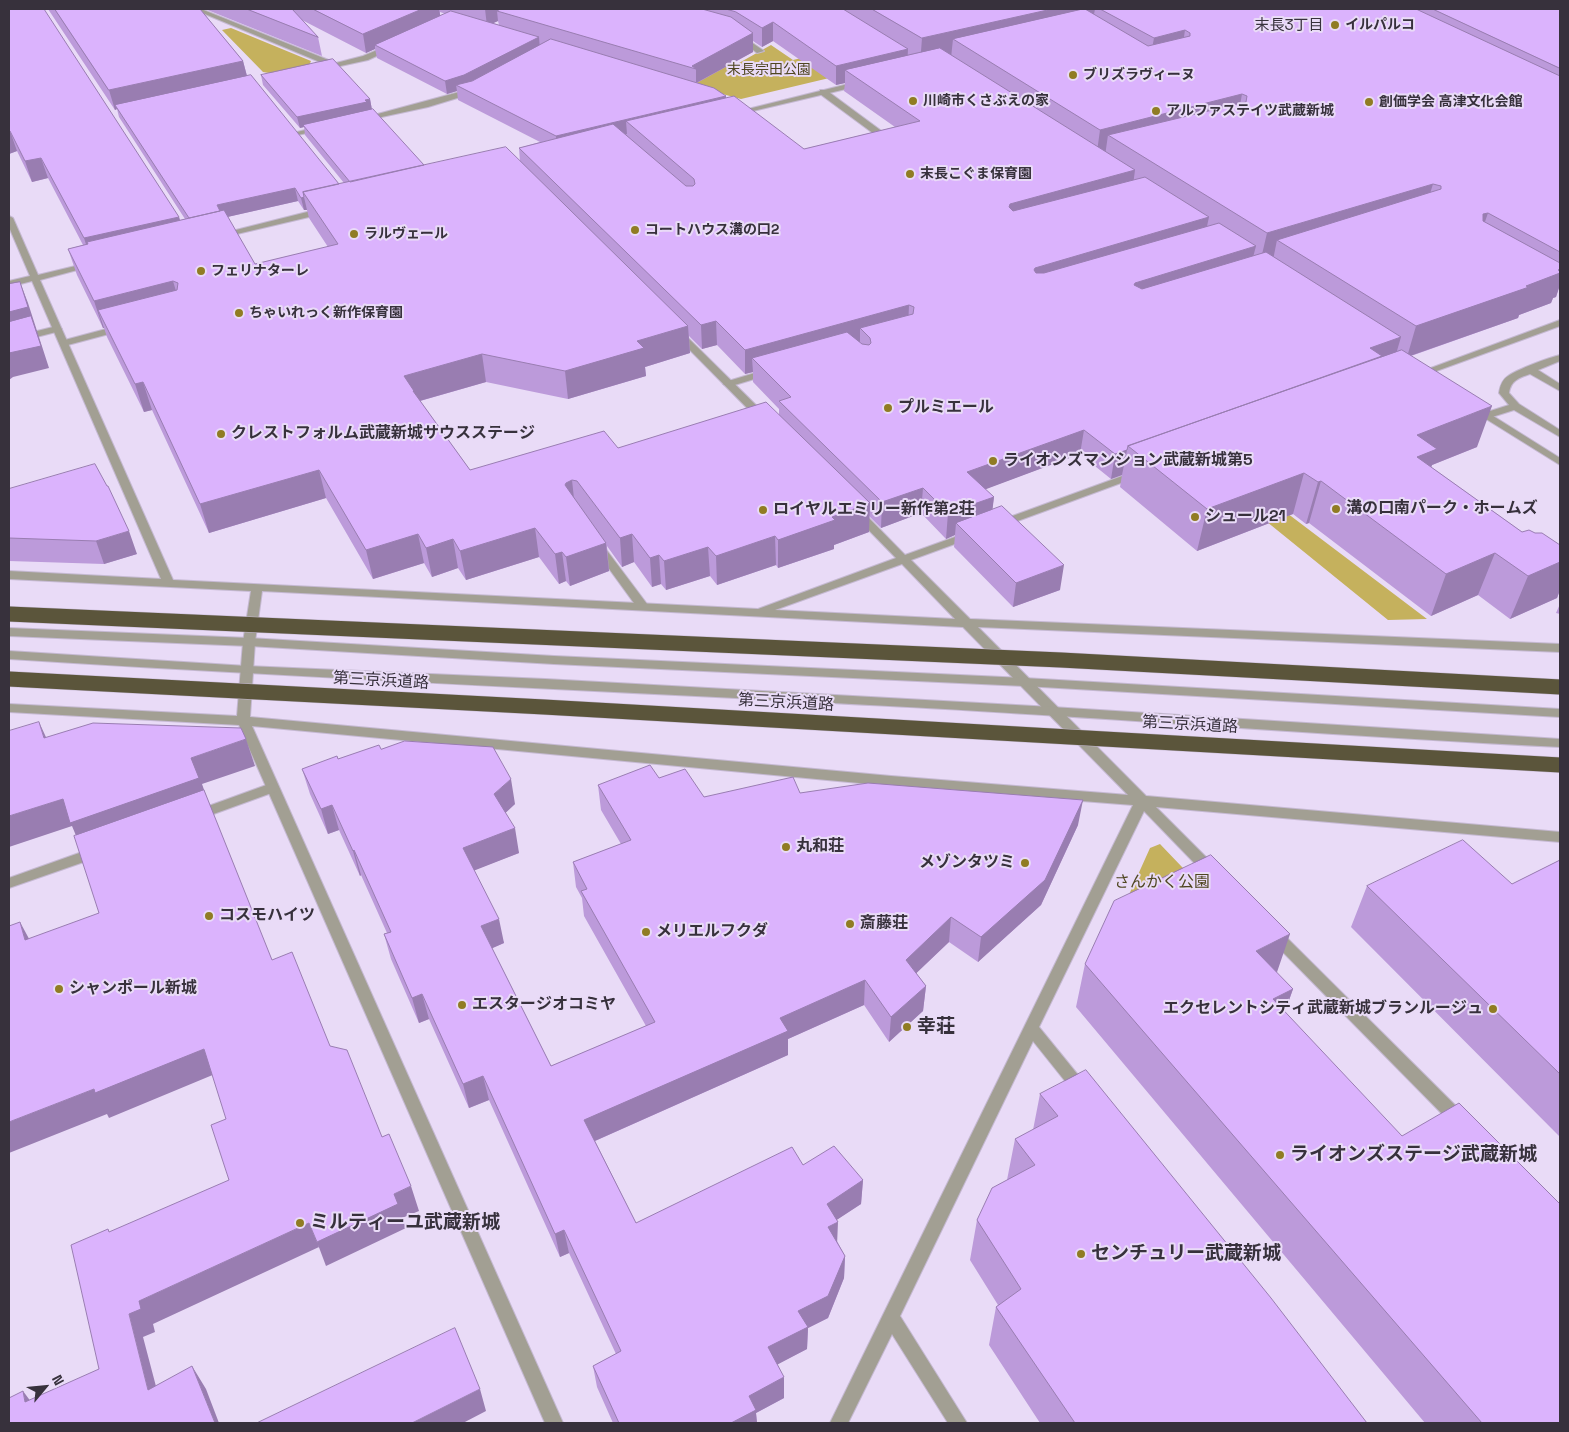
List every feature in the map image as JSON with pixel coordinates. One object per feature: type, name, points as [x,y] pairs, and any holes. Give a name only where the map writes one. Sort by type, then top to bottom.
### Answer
[{"type":"highway","points":[[9,614],[1051,660],[1560,687]]},
{"type":"highway","name":"第三京浜道路","points":[[9,679],[544,707],[1560,765]]},
{"type":"street","points":[[46,9],[49,18]]},
{"type":"street","points":[[196,9],[207,24]]},
{"type":"street","points":[[196,9],[335,65]]},
{"type":"street","points":[[734,33],[760,51]]},
{"type":"street","points":[[317,69],[365,58],[402,42]]},
{"type":"street","points":[[730,114],[870,81]]},
{"type":"street","points":[[352,121],[451,98],[478,87]]},
{"type":"street","points":[[823,92],[888,140]]},
{"type":"street","points":[[734,104],[752,109]]},
{"type":"street","points":[[297,133],[333,125]]},
{"type":"street","points":[[291,126],[302,140]]},
{"type":"street","points":[[212,237],[335,208]]},
{"type":"street","points":[[9,218],[168,582]]},
{"type":"street","points":[[9,284],[97,264]]},
{"type":"street","points":[[1404,380],[1560,323]]},
{"type":"street","points":[[64,343],[127,327]]},
{"type":"street","points":[[672,328],[770,426]]},
{"type":"street","points":[[9,341],[57,329]]},
{"type":"street","points":[[1560,358],[1528,369],[1511,378],[1505,385],[1504,393],[1515,406],[1560,434]]},
{"type":"street","points":[[1528,369],[1560,388]]},
{"type":"street","points":[[728,384],[775,371]]},
{"type":"street","points":[[1463,400],[1560,462]]},
{"type":"street","points":[[1488,415],[1515,406]]},
{"type":"street","points":[[756,613],[1146,471]]},
{"type":"street","points":[[848,503],[1218,878]]},
{"type":"street","points":[[592,537],[643,607]]},
{"type":"street","points":[[9,575],[966,623],[1560,648]]},
{"type":"street","points":[[257,586],[249,642],[243,720],[554,1423]]},
{"type":"street","points":[[9,632],[249,642],[544,659],[1024,682],[1560,713]]},
{"type":"street","points":[[9,655],[247,670],[546,683],[1052,711],[1560,743]]},
{"type":"street","points":[[9,708],[243,720],[891,781],[1560,837]]},
{"type":"street","points":[[182,821],[272,788]]},
{"type":"street","points":[[839,1423],[1142,801]]},
{"type":"street","points":[[9,883],[109,847]]},
{"type":"street","points":[[1267,927],[1470,1131]]},
{"type":"street","points":[[1031,1028],[1093,1104]]},
{"type":"street","points":[[891,1317],[958,1423]]},
{"type":"green space","points":[[231,28],[311,61],[309,66],[275,74],[263,72],[222,30]]},
{"type":"green space","name":"末長宗田公園","points":[[771,45],[793,60],[814,55],[842,75],[741,99],[689,85],[722,66],[730,68]]},
{"type":"green space","points":[[1203,470],[1234,473],[1427,619],[1388,620]]},
{"type":"green space","name":"さんかく公園","points":[[1160,844],[1204,890],[1110,937],[1150,848]]},
{"type":"building","points":[[9,9],[44,9],[179,217],[84,238],[41,158],[25,161],[9,131]]},
{"type":"building","points":[[55,9],[200,9],[243,61],[109,90]]},
{"type":"building","points":[[247,9],[292,9],[318,37]]},
{"type":"building","points":[[313,9],[422,9],[363,34]]},
{"type":"building","points":[[501,9],[702,9],[731,17],[753,33],[692,66],[696,69],[497,11]]},
{"type":"building","points":[[726,9],[843,9],[908,49],[836,66],[773,22],[762,28],[736,12]]},
{"type":"building","points":[[872,9],[1052,9],[922,38]]},
{"type":"building","points":[[1083,9],[1148,46],[1190,36],[1190,33],[1185,30],[1154,38],[1100,9],[1416,9],[1560,76],[1560,252],[1488,213],[1483,214],[1483,221],[1560,263],[1560,269],[1558,270],[1560,273],[1526,286],[1529,287],[1416,326],[1277,240],[1441,189],[1441,186],[1433,184],[1267,233],[1108,135],[1246,102],[1247,96],[1242,94],[1100,130],[953,39]]},
{"type":"building","points":[[1433,9],[1560,9],[1560,68]]},
{"type":"building","points":[[451,11],[539,37],[464,75],[445,81],[375,45]]},
{"type":"building","points":[[551,39],[714,88],[726,96],[556,136],[456,85],[472,81]]},
{"type":"building","points":[[940,48],[1135,170],[1010,204],[1009,207],[1013,211],[1145,177],[1209,217],[1035,268],[1036,273],[1044,273],[1219,223],[1256,246],[1135,283],[1134,285],[1142,289],[1266,252],[1401,337],[1370,348],[1382,356],[1128,446],[1127,450],[1115,454],[1084,430],[967,472],[994,497],[948,513],[923,488],[882,502],[779,401],[791,397],[752,358],[847,332],[862,344],[869,345],[871,343],[870,338],[860,328],[913,314],[914,307],[909,305],[745,350],[716,321],[701,325],[519,148],[613,124],[686,186],[693,186],[695,184],[694,179],[626,121],[734,96],[804,149],[920,121],[845,70]]},
{"type":"building","points":[[333,59],[370,99],[365,100],[367,102],[297,117],[261,75]]},
{"type":"building","points":[[251,75],[339,184],[303,192],[304,197],[301,198],[295,188],[217,205],[220,211],[189,218],[115,105]]},
{"type":"building","points":[[373,109],[424,165],[350,182],[303,125]]},
{"type":"building","points":[[506,147],[688,326],[637,341],[644,348],[565,371],[482,354],[404,376],[470,470],[604,431],[618,448],[766,402],[870,503],[832,517],[835,520],[778,540],[775,536],[716,556],[708,547],[664,561],[659,555],[650,558],[632,534],[620,538],[577,481],[572,480],[565,485],[606,543],[566,557],[562,552],[555,554],[535,528],[460,551],[453,539],[426,548],[418,534],[366,550],[319,470],[200,504],[143,382],[135,384],[98,310],[177,290],[178,283],[173,281],[94,301],[68,249],[88,244],[87,242],[224,210],[255,264],[338,244],[303,192]]},
{"type":"building","points":[[20,282],[28,307],[9,312],[9,284]]},
{"type":"building","points":[[31,316],[41,346],[9,353],[9,322]]},
{"type":"building","points":[[1402,350],[1492,406],[1417,435],[1437,449],[1417,457],[1522,532],[1529,530],[1535,533],[1542,533],[1560,545],[1560,562],[1528,576],[1495,553],[1446,574],[1321,481],[1318,482],[1304,473],[1207,509],[1128,446]]},
{"type":"building","points":[[95,464],[108,486],[129,531],[96,541],[9,538],[9,489]]},
{"type":"building","points":[[1002,506],[1064,565],[1016,583],[956,523]]},
{"type":"building","points":[[39,722],[44,738],[93,723],[241,728],[246,739],[191,758],[199,778],[70,823],[63,799],[9,816],[9,731]]},
{"type":"building","points":[[405,741],[493,747],[511,779],[494,794],[515,828],[463,848],[499,919],[481,926],[551,1066],[655,1022],[581,891],[587,889],[573,862],[631,840],[598,785],[650,765],[659,778],[685,769],[704,797],[793,777],[800,793],[868,783],[1083,800],[1045,880],[981,937],[951,917],[906,960],[926,986],[891,1017],[865,980],[780,1018],[788,1031],[584,1120],[636,1223],[792,1147],[803,1165],[834,1146],[863,1180],[827,1204],[838,1222],[828,1227],[845,1256],[828,1296],[798,1311],[808,1327],[768,1347],[784,1377],[749,1396],[756,1410],[731,1423],[619,1423],[593,1366],[621,1351],[564,1230],[555,1234],[483,1076],[463,1084],[422,994],[412,998],[384,934],[391,932],[354,850],[332,805],[321,809],[302,769],[337,756],[338,759],[379,745],[381,749]]},
{"type":"building","points":[[204,790],[272,960],[292,952],[330,1046],[347,1050],[382,1137],[389,1134],[411,1186],[394,1194],[398,1204],[317,1242],[309,1223],[139,1301],[141,1309],[129,1314],[148,1390],[192,1366],[215,1423],[9,1423],[9,1398],[23,1391],[25,1402],[99,1369],[71,1245],[108,1229],[109,1232],[229,1180],[211,1125],[226,1119],[204,1049],[95,1093],[94,1089],[9,1122],[9,926],[20,922],[25,940],[99,913],[74,836]]},
{"type":"building","points":[[1463,840],[1512,884],[1560,860],[1560,1074],[1367,886]]},
{"type":"building","name":"ライオンズステージ武蔵新城","points":[[1211,855],[1290,934],[1256,951],[1293,989],[1273,999],[1402,1136],[1459,1103],[1560,1204],[1560,1423],[1482,1423],[1085,964],[1114,901]]},
{"type":"building","points":[[1086,1070],[1271,1298],[1367,1423],[1075,1423],[996,1307],[1021,1289],[977,1220],[992,1188],[1035,1165],[1015,1139],[1058,1116],[1040,1094]]},
{"type":"building","points":[[455,1328],[480,1389],[412,1423],[257,1423]]},
{"type":"place","name":"イルパルコ","points":[[1335,25]]},
{"type":"place","name":"ブリズラヴィーヌ","points":[[1073,75]]},
{"type":"place","name":"川崎市くさぶえの家","points":[[913,101]]},
{"type":"place","name":"創価学会 高津文化会館","points":[[1369,102]]},
{"type":"place","name":"アルファステイツ武蔵新城","points":[[1156,111]]},
{"type":"place","name":"末長こぐま保育園","points":[[910,174]]},
{"type":"place","name":"コートハウス溝の口2","points":[[635,230]]},
{"type":"place","name":"ラルヴェール","points":[[354,234]]},
{"type":"place","name":"フェリナターレ","points":[[201,271]]},
{"type":"place","name":"ちゃいれっく新作保育園","points":[[239,313]]},
{"type":"place","name":"プルミエール","points":[[888,408]]},
{"type":"place","name":"クレストフォルム武蔵新城サウスステージ","points":[[221,434]]},
{"type":"place","name":"ライオンズマンション武蔵新城第5","points":[[993,461]]},
{"type":"place","name":"溝の口南パーク・ホームズ","points":[[1336,509]]},
{"type":"place","name":"ロイヤルエミリー新作第2荘","points":[[763,510]]},
{"type":"place","name":"シュール21","points":[[1195,517]]},
{"type":"place","name":"丸和荘","points":[[786,847]]},
{"type":"place","name":"メゾンタツミ","points":[[1025,863]]},
{"type":"place","name":"コスモハイツ","points":[[209,916]]},
{"type":"place","name":"斎藤荘","points":[[850,924]]},
{"type":"place","name":"メリエルフクダ","points":[[646,932]]},
{"type":"place","name":"シャンポール新城","points":[[59,989]]},
{"type":"place","name":"エスタージオコミヤ","points":[[462,1005]]},
{"type":"place","name":"エクセレントシティ武蔵新城ブランルージュ","points":[[1493,1009]]},
{"type":"place","name":"幸荘","points":[[907,1027]]},
{"type":"place","name":"ライオンズステージ武蔵新城","points":[[1280,1155]]},
{"type":"place","name":"ミルティーユ武蔵新城","points":[[300,1223]]},
{"type":"place","name":"センチュリー武蔵新城","points":[[1081,1254]]},
{"type":"district","name":"末長3丁目","points":[[1289,26]]}]
